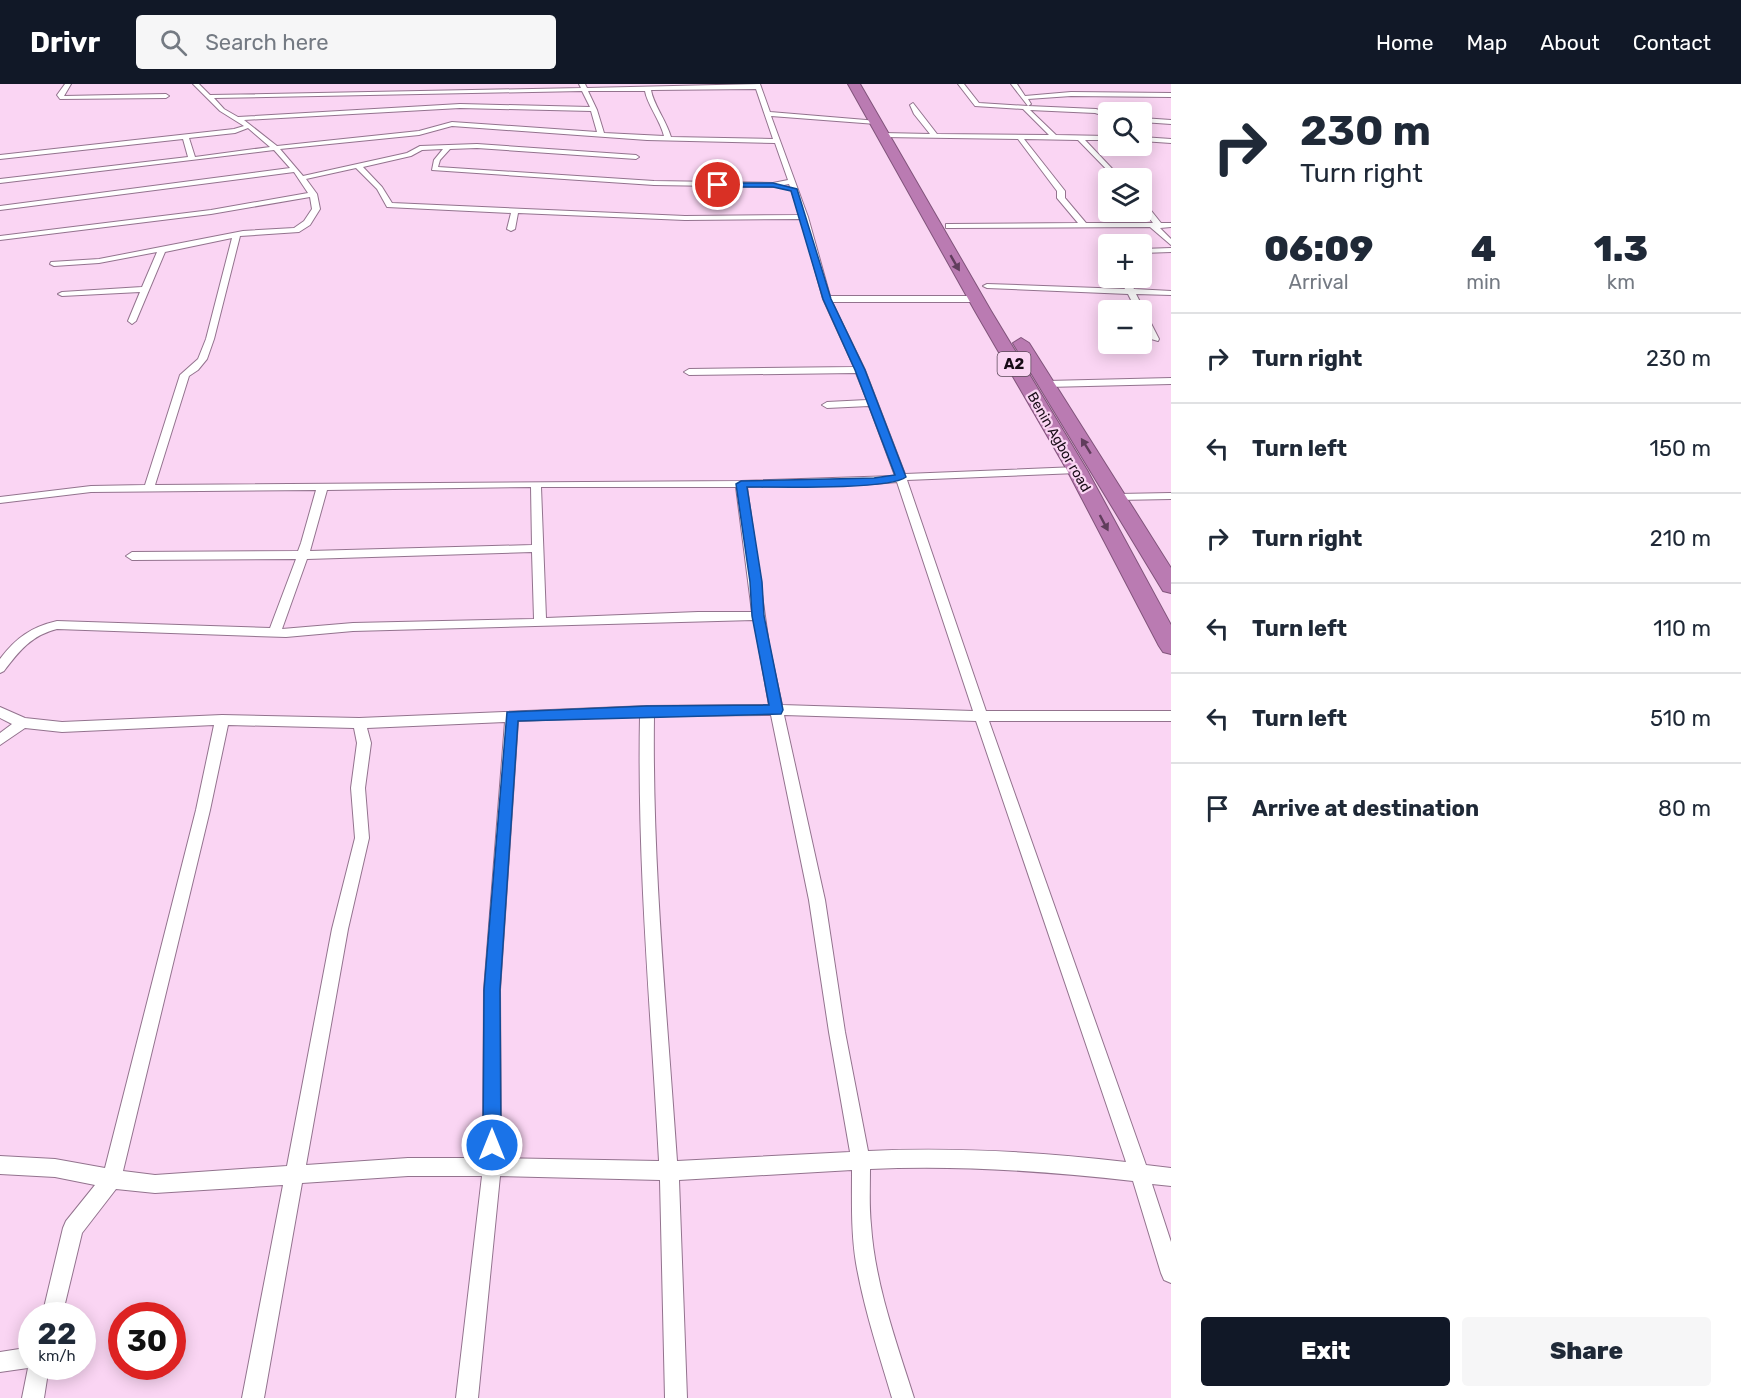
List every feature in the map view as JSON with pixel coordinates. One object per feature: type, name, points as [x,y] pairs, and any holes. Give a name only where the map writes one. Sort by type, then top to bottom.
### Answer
[{"type":"highway","name":"Benin Agbor road","points":[[854,84],[982,293],[1047,384],[1171,586]]},
{"type":"highway","name":"Benin Agbor road","points":[[862,84],[884,131],[949,226],[982,293],[1171,646]]},
{"type":"street","points":[[68,84],[60,95],[62,98],[166,96]]},
{"type":"street","points":[[54,264],[99,261],[237,234],[280,233],[300,229],[316,209],[313,194],[302,178],[266,137],[235,119],[207,97],[196,84]]},
{"type":"street","points":[[961,84],[977,105],[1098,112]]},
{"type":"street","points":[[1014,84],[1028,108],[1053,136]]},
{"type":"street","points":[[207,97],[393,92],[555,92],[583,86],[648,89],[758,85],[804,217],[827,299],[860,370],[901,477],[1140,1175],[1171,1273]]},
{"type":"street","points":[[583,86],[593,108],[601,135]]},
{"type":"street","points":[[648,89],[649,98],[663,121],[668,139]]},
{"type":"street","points":[[1024,98],[1170,91]]},
{"type":"street","points":[[913,105],[917,114],[936,136]]},
{"type":"street","points":[[235,119],[363,114],[460,106],[593,108]]},
{"type":"street","points":[[769,114],[884,131],[936,136],[1098,138]]},
{"type":"street","points":[[1152,121],[1171,122]]},
{"type":"street","points":[[0,181],[418,133],[452,124],[531,140],[636,157]]},
{"type":"street","points":[[0,157],[236,131],[249,126]]},
{"type":"street","points":[[302,178],[409,155],[420,148],[601,135],[777,141]]},
{"type":"street","points":[[185,136],[191,149],[192,159]]},
{"type":"street","points":[[1021,136],[1021,140],[1061,191],[1061,198],[1084,226]]},
{"type":"street","points":[[1079,137],[1108,168]]},
{"type":"street","points":[[1152,140],[1171,141]]},
{"type":"street","points":[[448,147],[437,160],[434,170],[654,183],[792,186]]},
{"type":"street","points":[[357,165],[380,188],[390,205],[685,218],[804,217]]},
{"type":"street","points":[[0,208],[294,170]]},
{"type":"street","points":[[0,238],[211,212],[313,194]]},
{"type":"street","points":[[511,229],[515,210]]},
{"type":"street","points":[[1152,220],[1171,243]]},
{"type":"street","points":[[949,226],[1171,225]]},
{"type":"street","points":[[149,489],[185,375],[202,359],[210,339],[237,234]]},
{"type":"street","points":[[132,321],[160,253],[166,248]]},
{"type":"street","points":[[1152,251],[1171,250]]},
{"type":"street","points":[[1131,288],[1155,339]]},
{"type":"street","points":[[62,294],[145,289]]},
{"type":"street","points":[[827,299],[982,293],[1171,293]]},
{"type":"street","points":[[689,372],[860,370]]},
{"type":"street","points":[[1047,384],[1171,381]]},
{"type":"street","points":[[827,405],[871,403]]},
{"type":"street","points":[[0,500],[92,489],[741,484],[874,481],[901,477],[1077,470]]},
{"type":"street","points":[[536,484],[536,548],[540,622]]},
{"type":"street","points":[[741,484],[756,582],[758,616],[817,900],[837,1032],[861,1160],[861,1224],[866,1263],[903,1398]]},
{"type":"street","points":[[275,632],[303,555],[322,487]]},
{"type":"street","points":[[1118,497],[1171,496]]},
{"type":"street","points":[[132,556],[303,555],[536,548]]},
{"type":"street","points":[[0,668],[27,635],[57,625],[303,632],[353,627],[758,616]]},
{"type":"street","points":[[0,712],[23,723],[62,727],[222,720],[359,723],[647,711],[777,710],[981,716],[1171,716]]},
{"type":"street","points":[[647,711],[649,850],[669,1171],[676,1398]]},
{"type":"street","points":[[467,1398],[492,1167],[492,990],[512,716]]},
{"type":"street","points":[[55,1302],[73,1228],[112,1179],[153,1003],[203,810],[222,720]]},
{"type":"street","points":[[0,740],[23,723]]},
{"type":"street","points":[[253,1398],[340,929],[362,838],[358,788],[364,743],[359,723]]},
{"type":"street","points":[[0,1165],[55,1168],[112,1179],[155,1184],[408,1167],[669,1171],[913,1158],[1059,1163],[1171,1178]]},
{"type":"street","points":[[0,1362],[18,1359]]},
{"type":"street","points":[[33,1398],[36,1380]]},
{"type":"route","points":[[492,1145],[492,990],[512,716],[538,717],[647,711],[777,710],[758,616],[756,582],[748,544],[741,484],[874,481],[901,477],[860,370],[827,299],[794,189],[773,185],[718,185]]}]
